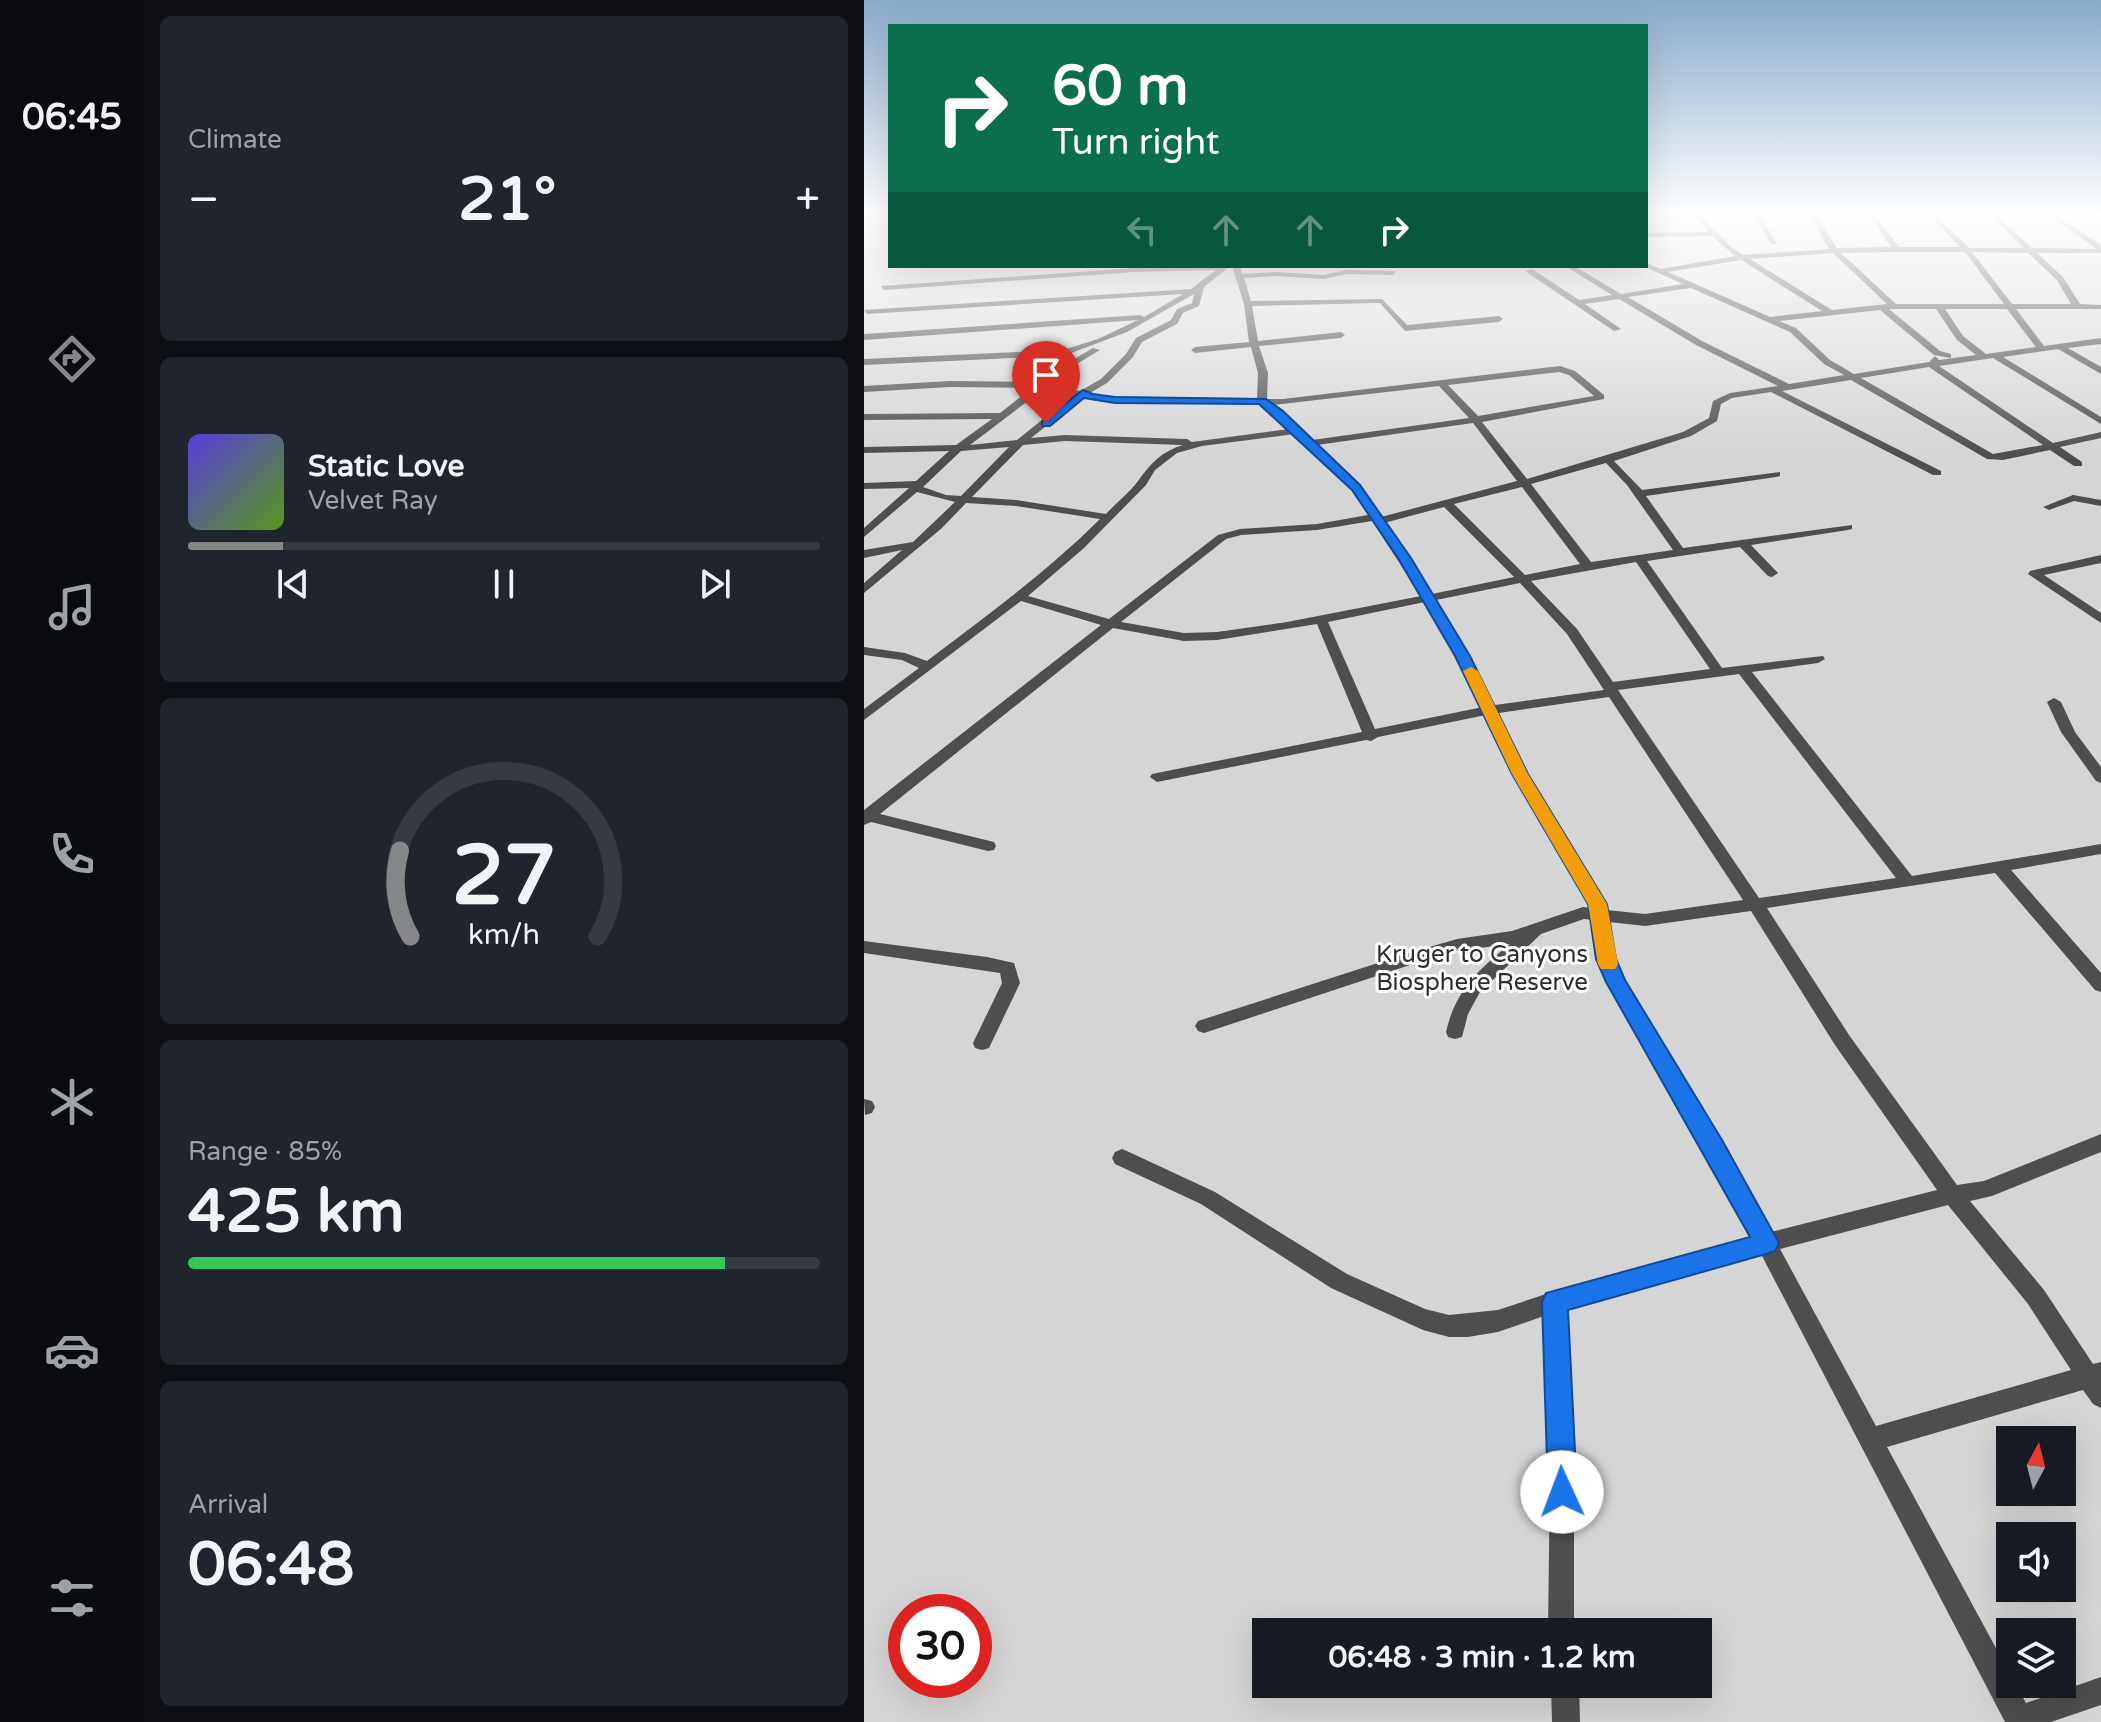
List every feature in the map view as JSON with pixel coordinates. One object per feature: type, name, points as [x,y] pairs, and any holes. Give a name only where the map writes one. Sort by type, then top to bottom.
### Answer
[{"type":"street","points":[[867,312],[1119,294]]},
{"type":"street","points":[[864,534],[959,448],[1041,383],[1186,294]]},
{"type":"street","points":[[864,589],[965,499],[1003,458],[1083,393],[1104,381],[1130,355],[1139,340],[1174,322],[1180,311],[1196,304],[1196,294]]},
{"type":"street","points":[[1244,294],[1263,373],[1262,401]]},
{"type":"street","points":[[1563,294],[1617,329]]},
{"type":"street","points":[[1613,294],[1699,343],[1790,388]]},
{"type":"street","points":[[1576,303],[1628,294]]},
{"type":"street","points":[[1715,294],[1798,333],[1827,362],[1991,457],[2101,435]]},
{"type":"street","points":[[1801,294],[1831,313]]},
{"type":"street","points":[[1882,294],[1894,306]]},
{"type":"street","points":[[1999,294],[2042,349]]},
{"type":"street","points":[[2069,294],[2077,307]]},
{"type":"street","points":[[1248,304],[1382,301],[1405,328],[1499,319]]},
{"type":"street","points":[[1938,305],[1960,338],[2101,421]]},
{"type":"street","points":[[1772,319],[1894,306],[2101,307]]},
{"type":"street","points":[[1882,307],[1937,353],[1965,359]]},
{"type":"street","points":[[864,337],[1146,317]]},
{"type":"street","points":[[1195,350],[1341,335]]},
{"type":"street","points":[[864,362],[1063,353],[1110,339]]},
{"type":"street","points":[[866,817],[1222,537],[1240,532],[1376,519],[1448,505],[1687,434],[1711,422],[1716,416],[1716,403],[1723,398],[1965,359],[2101,341]]},
{"type":"street","points":[[2060,347],[2101,371]]},
{"type":"street","points":[[1041,383],[1063,353]]},
{"type":"street","points":[[1932,365],[1937,353]]},
{"type":"street","points":[[1932,365],[2078,464]]},
{"type":"street","points":[[864,389],[1041,383],[1090,397],[1115,400],[1308,400],[1564,369],[1601,397],[1475,419],[1304,437],[1201,443],[1074,438],[959,448],[864,450]]},
{"type":"street","points":[[1441,383],[1475,419],[1588,566]]},
{"type":"street","points":[[1773,390],[1937,473]]},
{"type":"street","points":[[1262,401],[1356,488],[1429,599],[1491,710],[1520,774],[1590,890],[1601,915],[1606,959],[1616,982],[1714,1147],[2019,1719],[2101,1691]]},
{"type":"street","points":[[864,417],[1002,416]]},
{"type":"street","points":[[864,716],[1080,546],[1168,455],[1201,443]]},
{"type":"street","points":[[1607,459],[1681,553]]},
{"type":"street","points":[[1637,494],[1776,474]]},
{"type":"street","points":[[864,486],[918,486],[945,498],[1016,503],[1106,517]]},
{"type":"street","points":[[2049,507],[2073,498],[2101,503]]},
{"type":"street","points":[[1448,505],[1559,616],[1756,904],[1842,1040],[1952,1195],[2036,1297],[2097,1382],[1870,1440]]},
{"type":"street","points":[[1019,597],[1111,624],[1198,637],[1321,619],[1588,566],[1848,527]]},
{"type":"street","points":[[864,554],[915,544]]},
{"type":"street","points":[[1744,544],[1772,573]]},
{"type":"street","points":[[1640,559],[1719,673]]},
{"type":"street","points":[[2101,559],[2034,574],[2101,619]]},
{"type":"street","points":[[864,573],[893,564]]},
{"type":"street","points":[[1321,619],[1371,737]]},
{"type":"street","points":[[864,651],[905,657],[926,666]]},
{"type":"street","points":[[1157,777],[1371,737],[1491,710],[1818,659]]},
{"type":"street","points":[[1744,671],[1908,882]]},
{"type":"street","points":[[2054,702],[2075,744],[2101,778]]},
{"type":"street","points":[[866,817],[988,846]]},
{"type":"street","points":[[1204,1026],[1412,958],[1457,945],[1513,937],[1576,914],[1645,920],[1908,882],[2101,849]]},
{"type":"street","points":[[1999,867],[2101,985]]},
{"type":"street","points":[[1455,1032],[1458,1012],[1472,987],[1537,929]]},
{"type":"street","points":[[864,947],[1008,968],[1011,983],[982,1043]]},
{"type":"street","points":[[1122,1158],[1208,1198],[1339,1281],[1423,1319],[1449,1326],[1468,1326],[1498,1321],[1766,1243],[1952,1195],[1985,1190],[2101,1143]]},
{"type":"street","points":[[1555,1302],[1562,1471],[1561,1618]]},
{"type":"street","points":[[1565,1698],[1566,1722]]},
{"type":"green space","name":"Kruger to Canyons Biosphere Reserve","points":[[864,294],[2101,294],[2101,1722],[864,1722]]},
{"type":"slow traffic","points":[[1471,671],[1520,774],[1598,904],[1608,964]]},
{"type":"route","points":[[1046,423],[1083,393],[1090,397],[1115,400],[1262,401],[1311,443],[1356,488],[1404,558],[1463,656],[1520,774],[1598,904],[1606,959],[1616,982],[1714,1147],[1766,1243],[1555,1302],[1562,1492]]}]
